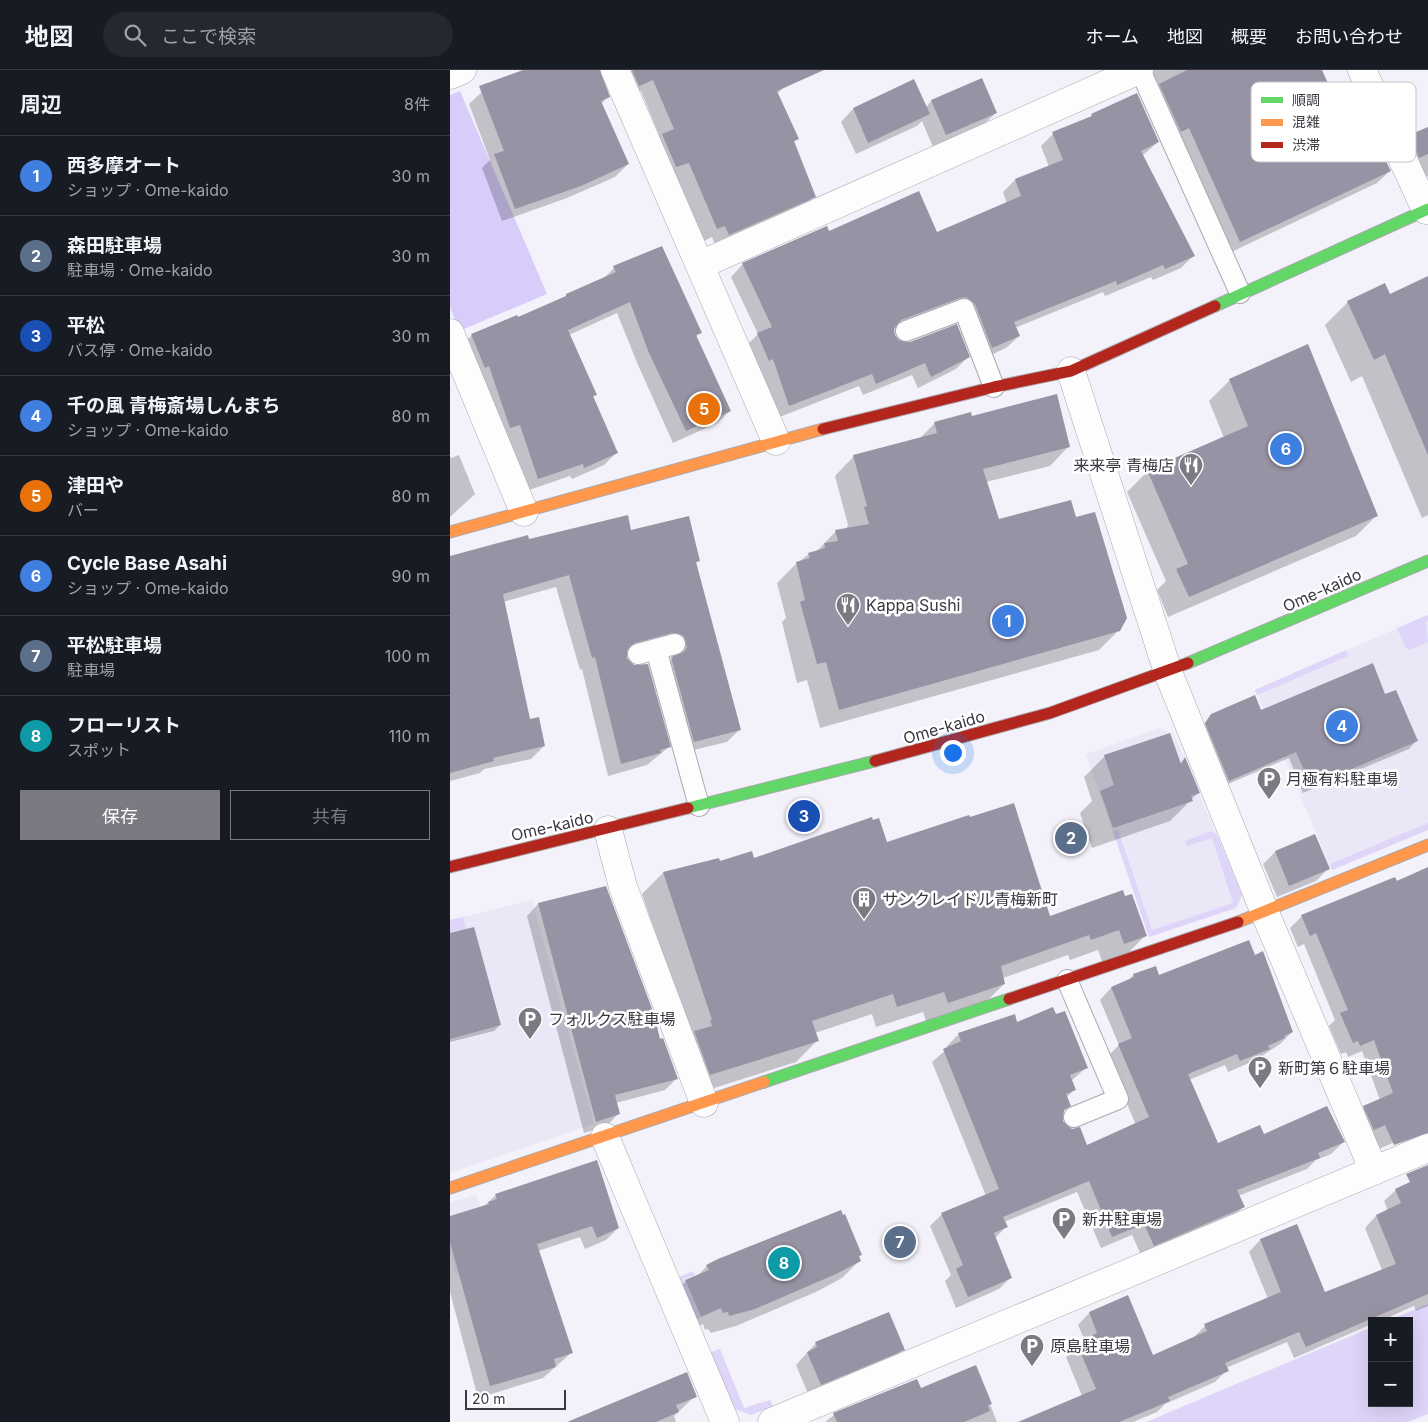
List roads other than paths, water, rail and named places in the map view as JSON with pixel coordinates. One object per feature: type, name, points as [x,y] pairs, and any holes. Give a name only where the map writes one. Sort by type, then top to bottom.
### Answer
[{"type":"street","points":[[450,75],[462,70]]},
{"type":"street","points":[[615,70],[776,441]]},
{"type":"street","points":[[700,265],[1139,70]]},
{"type":"street","points":[[1362,70],[1368,82]]},
{"type":"street","points":[[450,532],[776,441],[994,387],[1071,371],[1427,210],[1405,162]]},
{"type":"street","points":[[450,333],[524,512]]},
{"type":"street","points":[[1071,371],[1168,672],[1265,913],[1374,1171]]},
{"type":"street","name":"Ome-kaido","points":[[450,867],[608,830],[1016,724],[1168,672],[1428,561]]},
{"type":"street","points":[[608,830],[623,887],[704,1103]]},
{"type":"street","points":[[450,1188],[1265,913],[1428,845]]},
{"type":"street","points":[[605,1137],[725,1422]]},
{"type":"street","points":[[772,1422],[1428,1148]]},
{"type":"lane","points":[[1139,70],[1240,293]]},
{"type":"lane","points":[[906,331],[964,309],[994,387]]},
{"type":"lane","points":[[656,649],[698,806]]},
{"type":"lane","points":[[1067,980],[1118,1099],[1074,1118]]},
{"type":"place","name":"津田や","points":[[704,409]]},
{"type":"place","name":"Cycle Base Asahi","points":[[1286,449]]},
{"type":"place","name":"来来亭 青梅店","points":[[1191,486]]},
{"type":"place","name":"西多摩オート","points":[[1008,621]]},
{"type":"place","name":"Kappa Sushi","points":[[848,626]]},
{"type":"place","name":"千の風 青梅斎場しんまち","points":[[1342,726]]},
{"type":"place","name":"月極有料駐車場","points":[[1269,800]]},
{"type":"place","name":"平松","points":[[804,816]]},
{"type":"place","name":"森田駐車場","points":[[1071,838]]},
{"type":"place","name":"サンクレイドル青梅新町","points":[[864,920]]},
{"type":"place","name":"フォルクス駐車場","points":[[530,1040]]},
{"type":"place","name":"新町第６駐車場","points":[[1260,1089]]},
{"type":"place","name":"新井駐車場","points":[[1064,1240]]},
{"type":"place","name":"平松駐車場","points":[[900,1242]]},
{"type":"place","name":"フローリスト","points":[[784,1263]]},
{"type":"place","name":"原島駐車場","points":[[1032,1367]]}]
